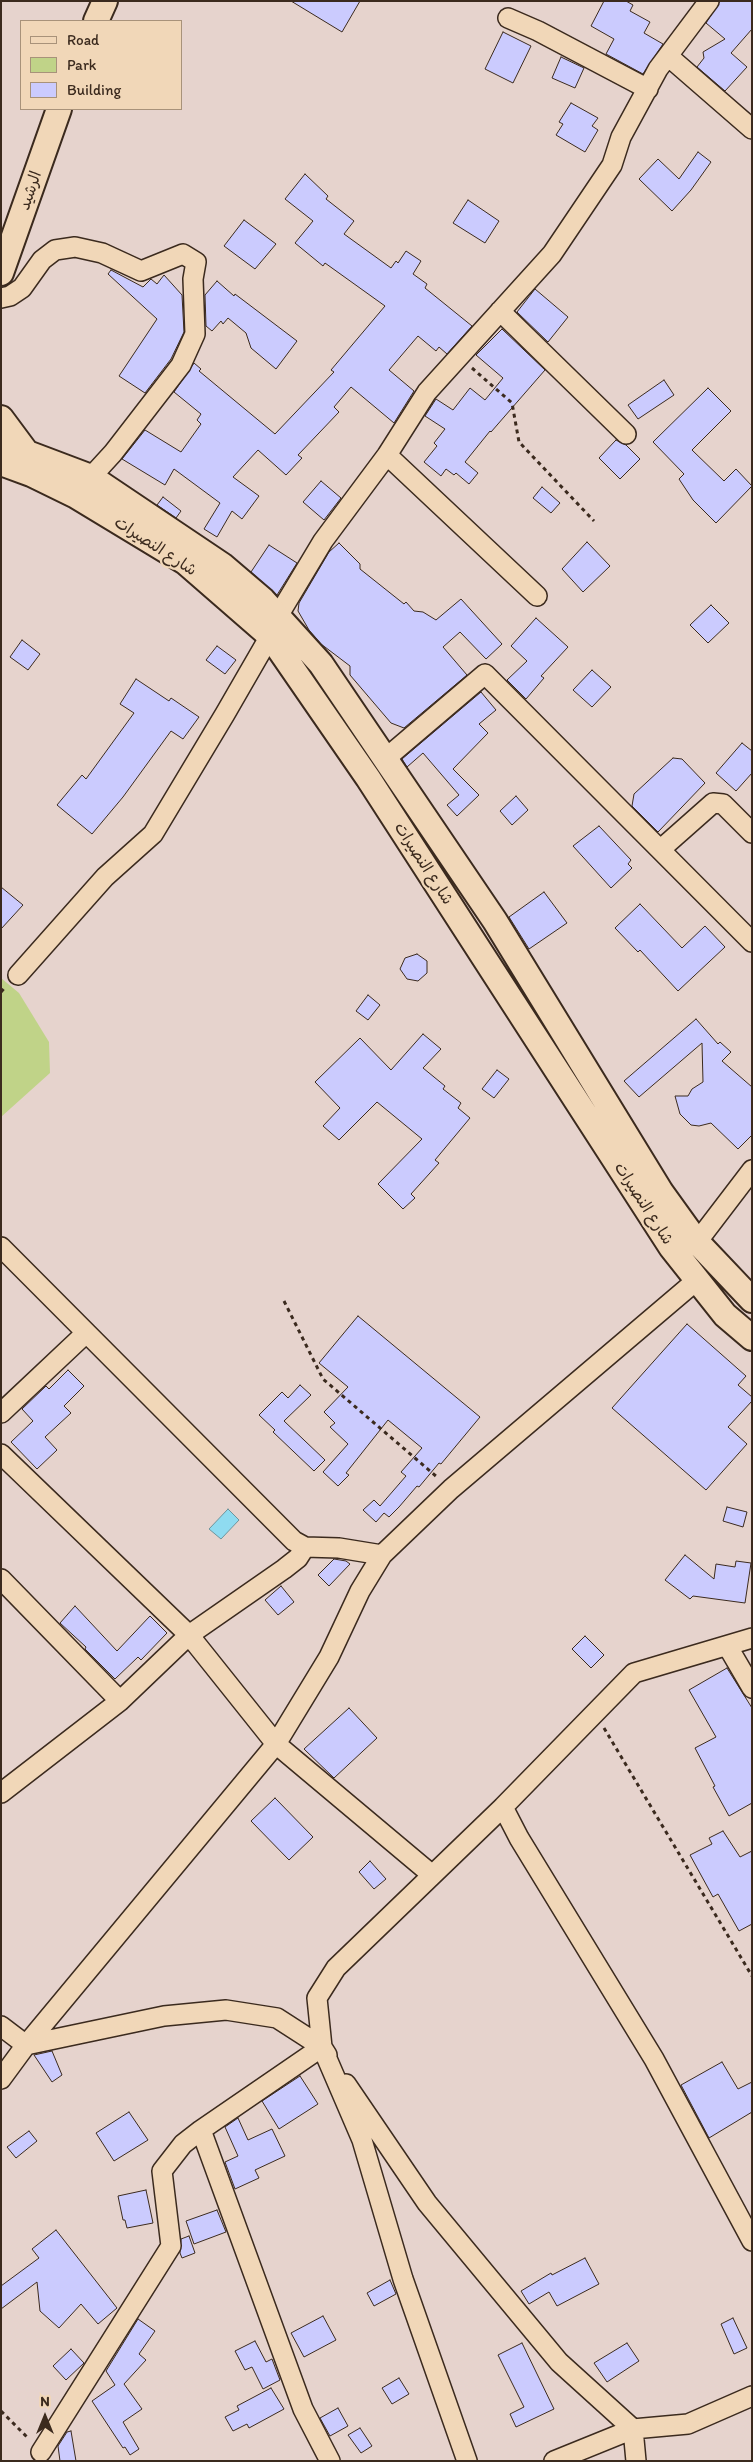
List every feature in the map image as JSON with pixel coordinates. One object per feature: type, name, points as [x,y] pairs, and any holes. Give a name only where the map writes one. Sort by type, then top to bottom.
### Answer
[{"type":"main road","points":[[96,20],[105,1]]},
{"type":"main road","name":"الرشيد","points":[[1,272],[59,110]]},
{"type":"main road","name":"شارع النصيرات","points":[[1,418],[12,465]]},
{"type":"main road","name":"شارع النصيرات","points":[[1,443],[12,465],[76,496],[185,562],[274,626],[321,664],[494,921],[661,1192],[697,1242],[752,1300]]},
{"type":"main road","name":"شارع النصيرات","points":[[12,465],[91,477],[222,564],[263,600],[274,626],[368,778],[671,1247],[725,1314],[752,1338]]},
{"type":"street","points":[[18,975],[105,877],[153,834],[225,714],[323,541],[388,455],[427,392],[552,254],[612,165],[621,137],[658,69],[709,1]]},
{"type":"street","points":[[508,18],[538,31],[648,89]]},
{"type":"street","points":[[668,56],[752,129]]},
{"type":"street","points":[[1,298],[10,296],[22,288],[42,260],[55,250],[75,246],[102,253],[141,272],[183,254],[196,262],[193,279],[196,334],[180,365],[113,452],[91,477]]},
{"type":"street","points":[[500,311],[626,434]]},
{"type":"street","points":[[388,455],[536,596]]},
{"type":"street","points":[[385,759],[485,674],[580,772],[661,849],[752,942]]},
{"type":"street","points":[[661,849],[713,803],[723,804],[752,833]]},
{"type":"street","points":[[697,1242],[752,1170]]},
{"type":"street","points":[[1,1247],[294,1541],[305,1548],[339,1548],[382,1555]]},
{"type":"street","points":[[1,2079],[26,2045],[276,1744],[329,1657],[360,1591],[382,1555],[451,1489],[697,1280]]},
{"type":"street","points":[[1,1413],[86,1333]]},
{"type":"street","points":[[1,1454],[189,1635],[276,1744],[431,1874]]},
{"type":"street","points":[[1,1793],[120,1701],[189,1635],[291,1563],[305,1548]]},
{"type":"street","points":[[1,1579],[120,1701]]},
{"type":"street","points":[[467,2461],[404,2279],[362,2140],[322,2047],[318,1998],[336,1968],[431,1874],[503,1807],[634,1673],[728,1647],[752,1638]]},
{"type":"street","points":[[728,1647],[752,1688]]},
{"type":"street","points":[[503,1807],[519,1838],[654,2059],[752,2241]]},
{"type":"street","points":[[1,2026],[26,2045],[164,2016],[226,2010],[277,2018],[322,2047],[427,2203],[559,2362],[633,2429],[636,2461]]},
{"type":"street","points":[[40,2452],[171,2246],[162,2171],[183,2144],[201,2130],[322,2047]]},
{"type":"street","points":[[201,2130],[302,2410],[330,2461]]},
{"type":"street","points":[[554,2461],[633,2429],[688,2424],[752,2396]]},
{"type":"path","points":[[460,357],[512,403],[519,442],[594,521]]},
{"type":"path","points":[[284,1301],[323,1379],[451,1489]]},
{"type":"path","points":[[594,1713],[752,1976]]},
{"type":"path","points":[[1,2411],[40,2452]]},
{"type":"green space","points":[[1,978],[19,993],[49,1042],[50,1073],[1,1117]]},
{"type":"water","points":[[228,1509],[239,1520],[221,1539],[209,1529]]},
{"type":"building","points":[[291,1],[360,1],[342,32]]},
{"type":"building","points":[[604,1],[626,1],[633,5],[630,11],[650,22],[644,33],[663,44],[643,74],[606,54],[614,39],[591,26]]},
{"type":"building","points":[[720,1],[752,1],[752,29],[731,53],[747,67],[725,91],[697,67],[704,58],[703,52],[725,39],[706,23]]},
{"type":"building","points":[[503,32],[531,46],[513,83],[485,69]]},
{"type":"building","points":[[561,57],[584,68],[575,88],[552,78]]},
{"type":"building","points":[[571,103],[598,118],[592,126],[598,130],[585,152],[556,135],[563,124],[559,122]]},
{"type":"building","points":[[698,152],[711,162],[691,190],[672,211],[639,179],[658,159],[679,179]]},
{"type":"building","points":[[305,174],[328,196],[326,199],[354,221],[344,234],[391,268],[396,261],[398,263],[406,251],[421,261],[413,274],[427,284],[425,288],[472,326],[447,354],[439,347],[436,351],[418,336],[389,370],[414,391],[394,423],[351,387],[334,407],[339,412],[298,455],[302,458],[286,475],[258,450],[233,477],[259,496],[242,519],[232,511],[217,537],[204,529],[220,503],[174,469],[165,485],[122,459],[145,430],[181,452],[201,424],[197,420],[201,414],[174,392],[194,363],[201,369],[199,371],[275,434],[334,372],[331,370],[385,306],[325,263],[323,266],[295,243],[313,221],[285,199]]},
{"type":"building","points":[[468,200],[499,221],[485,243],[453,223]]},
{"type":"building","points":[[244,220],[276,244],[255,269],[224,246]]},
{"type":"building","points":[[111,270],[143,287],[151,279],[157,284],[164,275],[182,295],[184,332],[171,359],[145,393],[119,376],[157,319],[108,274]]},
{"type":"building","points":[[217,281],[234,296],[235,294],[297,341],[276,369],[251,348],[246,333],[228,318],[223,324],[221,321],[212,331],[206,326],[205,295]]},
{"type":"building","points":[[535,289],[568,317],[548,342],[517,312]]},
{"type":"building","points":[[502,329],[545,370],[465,462],[478,473],[469,484],[456,473],[454,475],[446,469],[441,476],[424,462],[437,446],[434,443],[445,429],[425,416],[436,399],[453,410],[470,388],[485,400],[503,378],[476,355]]},
{"type":"building","points":[[664,380],[674,395],[638,419],[628,405]]},
{"type":"building","points":[[708,388],[731,411],[692,450],[724,481],[736,469],[752,486],[716,523],[693,500],[679,479],[684,474],[653,442]]},
{"type":"building","points":[[616,440],[626,445],[640,459],[620,479],[599,458]]},
{"type":"building","points":[[321,481],[341,498],[324,520],[303,502]]},
{"type":"building","points":[[542,487],[560,503],[551,513],[533,498]]},
{"type":"building","points":[[163,497],[181,511],[176,518],[157,505]]},
{"type":"building","points":[[587,542],[610,566],[583,592],[562,569]]},
{"type":"building","points":[[339,543],[360,564],[360,569],[404,604],[406,602],[414,611],[423,612],[436,620],[461,599],[502,644],[486,659],[460,632],[443,647],[467,675],[404,728],[391,723],[350,675],[350,666],[321,644],[309,630],[298,611],[299,603],[329,552]]},
{"type":"building","points":[[269,545],[297,563],[277,595],[251,572]]},
{"type":"building","points":[[711,605],[729,623],[708,643],[690,625]]},
{"type":"building","points":[[536,618],[568,647],[541,676],[544,678],[526,699],[507,680],[527,661],[511,646]]},
{"type":"building","points":[[22,640],[40,654],[28,670],[10,657]]},
{"type":"building","points":[[217,646],[236,660],[225,674],[206,660]]},
{"type":"building","points":[[592,670],[611,687],[592,707],[573,690]]},
{"type":"building","points":[[136,679],[169,701],[171,698],[199,717],[183,739],[171,731],[123,797],[92,834],[57,805],[82,775],[86,779],[134,713],[120,704]]},
{"type":"building","points":[[481,692],[496,710],[479,724],[488,733],[453,769],[479,795],[457,816],[447,805],[459,795],[423,753],[407,767],[402,759]]},
{"type":"building","points":[[742,743],[752,751],[752,773],[736,791],[716,773]]},
{"type":"building","points":[[673,758],[682,759],[705,783],[658,832],[632,806],[634,794]]},
{"type":"building","points":[[516,796],[528,810],[512,825],[500,811]]},
{"type":"building","points":[[599,826],[631,860],[628,864],[632,868],[611,888],[573,846]]},
{"type":"building","points":[[1,887],[23,905],[1,929]]},
{"type":"building","points":[[544,892],[567,923],[529,949],[509,917]]},
{"type":"building","points":[[640,904],[682,948],[705,926],[725,947],[678,991],[640,950],[638,952],[615,928]]},
{"type":"building","points":[[417,954],[427,961],[427,973],[418,981],[407,979],[400,969],[405,958]]},
{"type":"building","points":[[368,995],[380,1005],[368,1020],[356,1011]]},
{"type":"building","points":[[696,1019],[718,1044],[720,1042],[731,1052],[722,1061],[752,1087],[752,1135],[738,1149],[711,1123],[699,1126],[691,1125],[680,1114],[675,1096],[688,1096],[692,1089],[703,1082],[702,1043],[639,1097],[624,1081]]},
{"type":"building","points":[[423,1034],[441,1049],[423,1068],[445,1086],[443,1089],[461,1103],[458,1108],[470,1118],[435,1160],[439,1163],[411,1194],[415,1198],[403,1209],[378,1184],[422,1139],[377,1102],[339,1140],[323,1126],[340,1108],[315,1082],[360,1038],[391,1070]]},
{"type":"building","points":[[497,1070],[509,1079],[494,1098],[482,1089]]},
{"type":"building","points":[[358,1316],[480,1417],[419,1487],[417,1486],[389,1517],[384,1513],[376,1522],[363,1510],[374,1500],[380,1506],[406,1476],[401,1472],[422,1448],[388,1420],[346,1473],[349,1475],[338,1486],[323,1472],[348,1444],[330,1427],[335,1423],[324,1412],[348,1387],[319,1363]]},
{"type":"building","points":[[687,1324],[746,1376],[738,1385],[752,1397],[752,1401],[728,1427],[747,1444],[706,1490],[612,1408]]},
{"type":"building","points":[[68,1370],[84,1386],[64,1406],[71,1413],[45,1437],[57,1450],[37,1469],[11,1442],[33,1421],[22,1409],[46,1386],[49,1389]]},
{"type":"building","points":[[300,1385],[311,1395],[284,1421],[325,1460],[314,1471],[273,1432],[275,1430],[259,1415],[282,1392],[288,1398]]},
{"type":"building","points":[[727,1507],[747,1512],[743,1527],[723,1521]]},
{"type":"building","points":[[685,1555],[714,1579],[716,1564],[735,1567],[736,1561],[751,1563],[745,1603],[693,1596],[690,1599],[665,1580]]},
{"type":"building","points":[[334,1559],[346,1561],[350,1564],[329,1586],[318,1575]]},
{"type":"building","points":[[281,1586],[294,1602],[278,1615],[265,1600]]},
{"type":"building","points":[[75,1606],[117,1651],[150,1616],[167,1633],[141,1660],[138,1657],[115,1679],[85,1649],[86,1647],[60,1623]]},
{"type":"building","points":[[585,1636],[604,1655],[591,1668],[572,1649]]},
{"type":"building","points":[[727,1668],[752,1708],[752,1803],[729,1816],[695,1748],[716,1737],[689,1690]]},
{"type":"building","points":[[349,1708],[377,1738],[334,1778],[304,1749]]},
{"type":"building","points":[[275,1798],[313,1837],[289,1860],[251,1821]]},
{"type":"building","points":[[723,1831],[740,1857],[752,1851],[752,1924],[739,1931],[718,1894],[713,1897],[690,1855],[712,1844],[709,1838]]},
{"type":"building","points":[[370,1861],[386,1879],[374,1889],[359,1872]]},
{"type":"building","points":[[52,2051],[62,2075],[52,2082],[34,2055]]},
{"type":"building","points":[[722,2062],[738,2089],[752,2082],[752,2112],[709,2138],[681,2085]]},
{"type":"building","points":[[300,2076],[318,2104],[279,2129],[262,2101]]},
{"type":"building","points":[[129,2112],[148,2140],[114,2161],[96,2133]]},
{"type":"building","points":[[238,2118],[248,2140],[272,2129],[285,2156],[255,2170],[259,2178],[235,2189],[225,2162],[238,2156],[225,2127]]},
{"type":"building","points":[[29,2131],[37,2141],[16,2158],[7,2147]]},
{"type":"building","points":[[146,2190],[153,2223],[127,2228],[125,2220],[123,2220],[118,2196]]},
{"type":"building","points":[[217,2210],[226,2232],[194,2244],[186,2221]]},
{"type":"building","points":[[56,2230],[117,2308],[98,2324],[81,2304],[59,2328],[40,2311],[37,2282],[1,2309],[1,2286],[39,2258],[32,2249]]},
{"type":"building","points":[[189,2236],[195,2253],[182,2258],[180,2253],[181,2239]]},
{"type":"building","points":[[585,2258],[599,2284],[557,2306],[549,2292],[529,2304],[521,2291],[551,2273],[552,2275]]},
{"type":"building","points":[[390,2280],[396,2294],[374,2306],[367,2293]]},
{"type":"building","points":[[323,2316],[336,2340],[304,2357],[291,2333]]},
{"type":"building","points":[[733,2318],[747,2348],[734,2354],[721,2324]]},
{"type":"building","points":[[138,2319],[155,2331],[139,2354],[146,2360],[124,2384],[142,2409],[123,2422],[139,2449],[130,2455],[125,2447],[123,2448],[92,2401],[115,2385],[106,2371]]},
{"type":"building","points":[[255,2341],[266,2362],[272,2359],[280,2380],[263,2389],[252,2367],[245,2370],[235,2351]]},
{"type":"building","points":[[522,2343],[554,2409],[516,2427],[510,2414],[524,2407],[498,2355]]},
{"type":"building","points":[[627,2343],[639,2361],[607,2382],[594,2363]]},
{"type":"building","points":[[71,2349],[84,2363],[66,2380],[53,2366]]},
{"type":"building","points":[[399,2378],[409,2394],[392,2404],[382,2388]]},
{"type":"building","points":[[271,2388],[284,2409],[249,2428],[247,2424],[233,2431],[225,2417],[239,2410],[237,2406]]},
{"type":"building","points":[[338,2408],[348,2426],[330,2436],[320,2418]]},
{"type":"building","points":[[360,2428],[372,2446],[361,2453],[348,2435]]},
{"type":"building","points":[[71,2431],[76,2461],[60,2461],[58,2446],[67,2432]]}]
